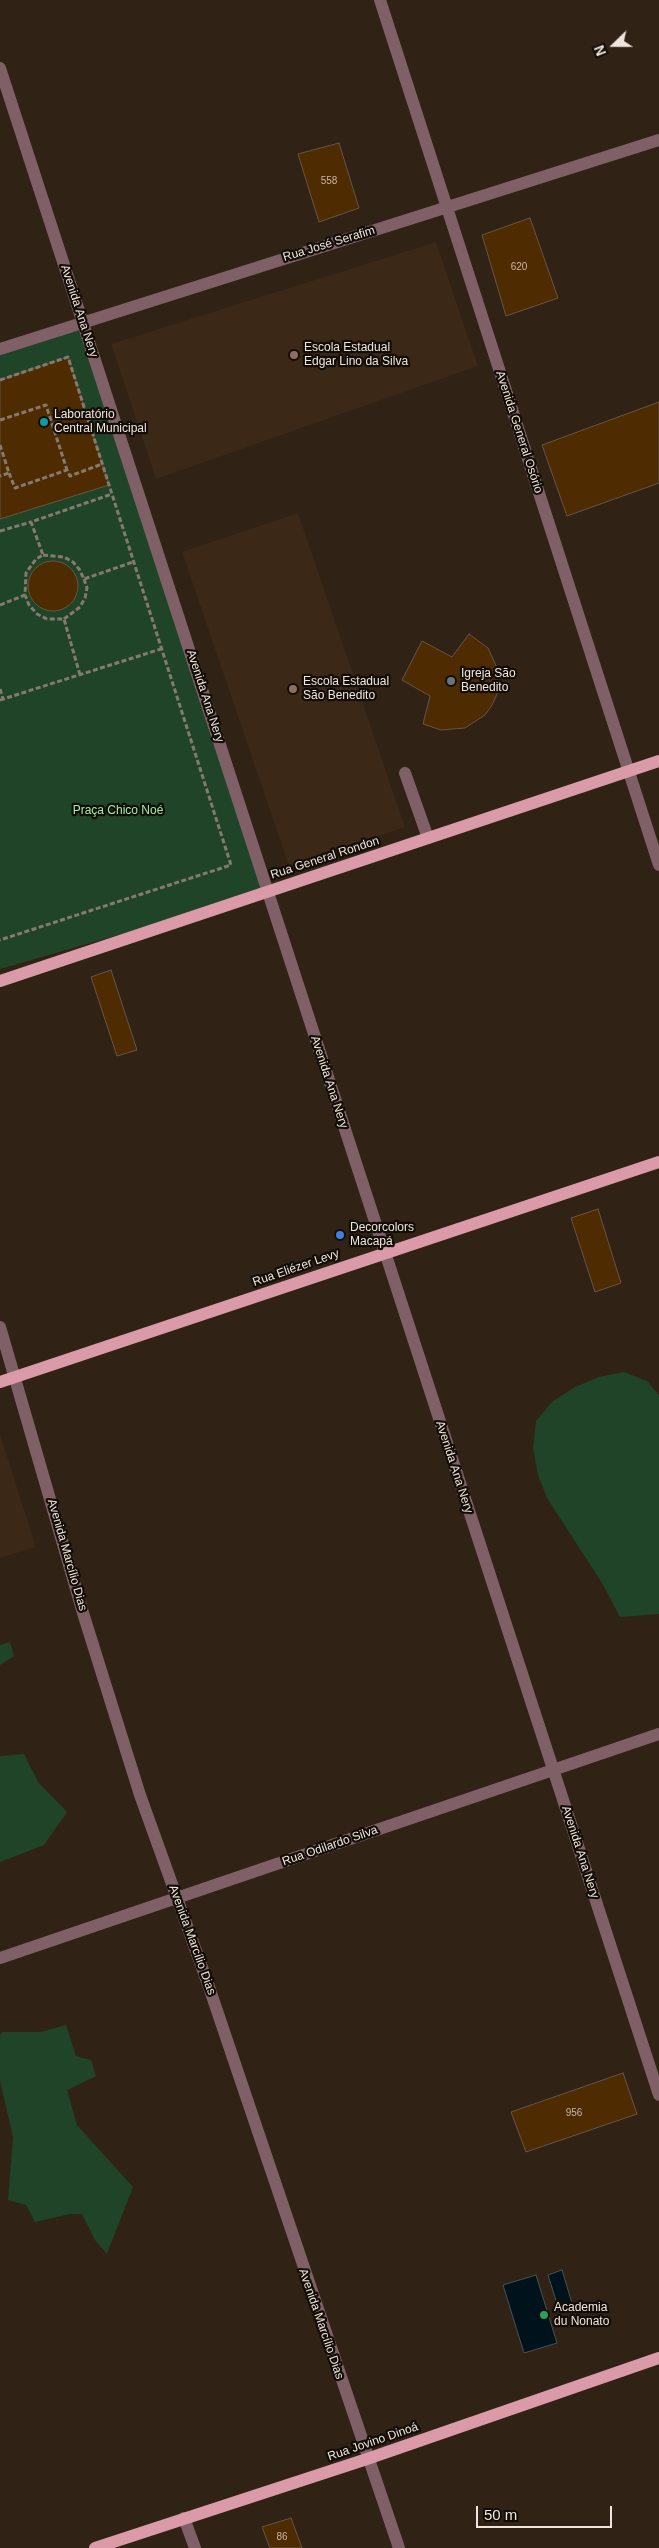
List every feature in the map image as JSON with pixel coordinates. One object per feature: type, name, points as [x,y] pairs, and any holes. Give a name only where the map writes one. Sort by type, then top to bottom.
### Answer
[{"type":"main road","name":"Rua General Rondon","points":[[0,982],[659,761]]},
{"type":"main road","name":"Rua Eliézer Levy","points":[[0,1382],[659,1162]]},
{"type":"main road","name":"Rua Jovino Dinoá","points":[[95,2548],[367,2459],[659,2358]]},
{"type":"street","name":"Avenida General Osório","points":[[380,0],[627,772],[659,865]]},
{"type":"street","name":"Avenida Ana Nery","points":[[0,68],[659,2095]]},
{"type":"street","name":"Rua José Serafim","points":[[0,349],[82,321],[659,140]]},
{"type":"street","points":[[405,773],[428,838]]},
{"type":"street","name":"Avenida Marcílio Dias","points":[[0,1327],[83,1613],[140,1794],[399,2548]]},
{"type":"street","name":"Rua Odilardo Silva","points":[[0,1958],[659,1734]]},
{"type":"street","points":[[184,2518],[195,2548]]},
{"type":"path","points":[[0,380],[68,357],[231,866],[0,940]]},
{"type":"path","points":[[0,420],[46,405],[70,476],[102,464]]},
{"type":"path","points":[[0,445],[15,488],[67,470]]},
{"type":"path","points":[[0,476],[9,473]]},
{"type":"path","points":[[0,531],[112,494]]},
{"type":"path","points":[[31,522],[43,555]]},
{"type":"path","points":[[43,555],[64,557],[79,569],[84,579],[87,588],[85,598],[80,607],[64,619],[47,619],[37,614],[29,606],[25,595],[26,573],[36,560],[43,555]]},
{"type":"path","points":[[84,579],[134,562]]},
{"type":"path","points":[[0,605],[25,595]]},
{"type":"path","points":[[64,619],[80,675]]},
{"type":"path","points":[[0,689],[2,699],[161,649]]},
{"type":"shaded area","name":"Escola Estadual Edgar Lino da Silva","points":[[436,242],[478,366],[156,479],[111,344]]},
{"type":"shaded area","name":"Escola Estadual São Benedito","points":[[298,513],[405,827],[289,866],[182,552]]},
{"type":"shaded area","points":[[0,1434],[36,1547],[0,1558]]},
{"type":"green space","name":"Praça Chico Noé","points":[[82,321],[268,892],[0,969],[0,347]]},
{"type":"green space","points":[[624,1372],[647,1381],[659,1395],[659,1614],[620,1617],[602,1583],[547,1498],[538,1475],[533,1448],[536,1421],[552,1402],[575,1387],[599,1377]]},
{"type":"green space","points":[[10,1642],[14,1656],[0,1665],[0,1645]]},
{"type":"green space","points":[[24,1754],[38,1782],[67,1812],[44,1845],[0,1862],[0,1756]]},
{"type":"green space","points":[[66,2025],[76,2056],[91,2060],[96,2076],[67,2090],[77,2125],[133,2187],[107,2254],[95,2240],[82,2214],[70,2214],[35,2222],[26,2205],[8,2200],[13,2137],[0,2081],[0,2035],[2,2032],[41,2032]]},
{"type":"water","points":[[562,2270],[572,2303],[558,2307],[548,2275]]},
{"type":"water","points":[[536,2275],[557,2343],[524,2353],[503,2285]]},
{"type":"building","points":[[339,143],[359,208],[319,222],[298,154]]},
{"type":"building","points":[[530,218],[558,298],[506,316],[482,235]]},
{"type":"building","name":"Laboratório Central Municipal","points":[[68,357],[109,485],[0,519],[0,380]]},
{"type":"building","points":[[659,402],[659,483],[567,516],[542,445]]},
{"type":"building","points":[[53,561],[63,563],[71,568],[76,576],[78,586],[76,596],[71,604],[63,609],[53,611],[43,609],[35,604],[30,596],[28,586],[30,576],[35,568],[43,563]]},
{"type":"building","name":"Igreja São Benedito","points":[[469,634],[488,648],[498,670],[497,694],[492,705],[485,715],[465,728],[441,730],[423,724],[430,696],[402,680],[422,641],[452,657]]},
{"type":"building","points":[[111,970],[137,1050],[117,1056],[91,977]]},
{"type":"building","points":[[598,1209],[621,1283],[595,1292],[571,1218]]},
{"type":"building","points":[[623,2073],[637,2114],[526,2152],[511,2112]]},
{"type":"building","points":[[291,2518],[302,2548],[270,2548],[262,2527]]},
{"type":"place","name":"Escola Estadual Edgar Lino da Silva","points":[[294,355]]},
{"type":"place","name":"Laboratório Central Municipal","points":[[44,422]]},
{"type":"place","name":"Igreja São Benedito","points":[[451,681]]},
{"type":"place","name":"Escola Estadual São Benedito","points":[[293,689]]},
{"type":"place","name":"Decorcolors Macapá","points":[[340,1235]]},
{"type":"place","name":"Academia du Nonato","points":[[544,2315]]}]
